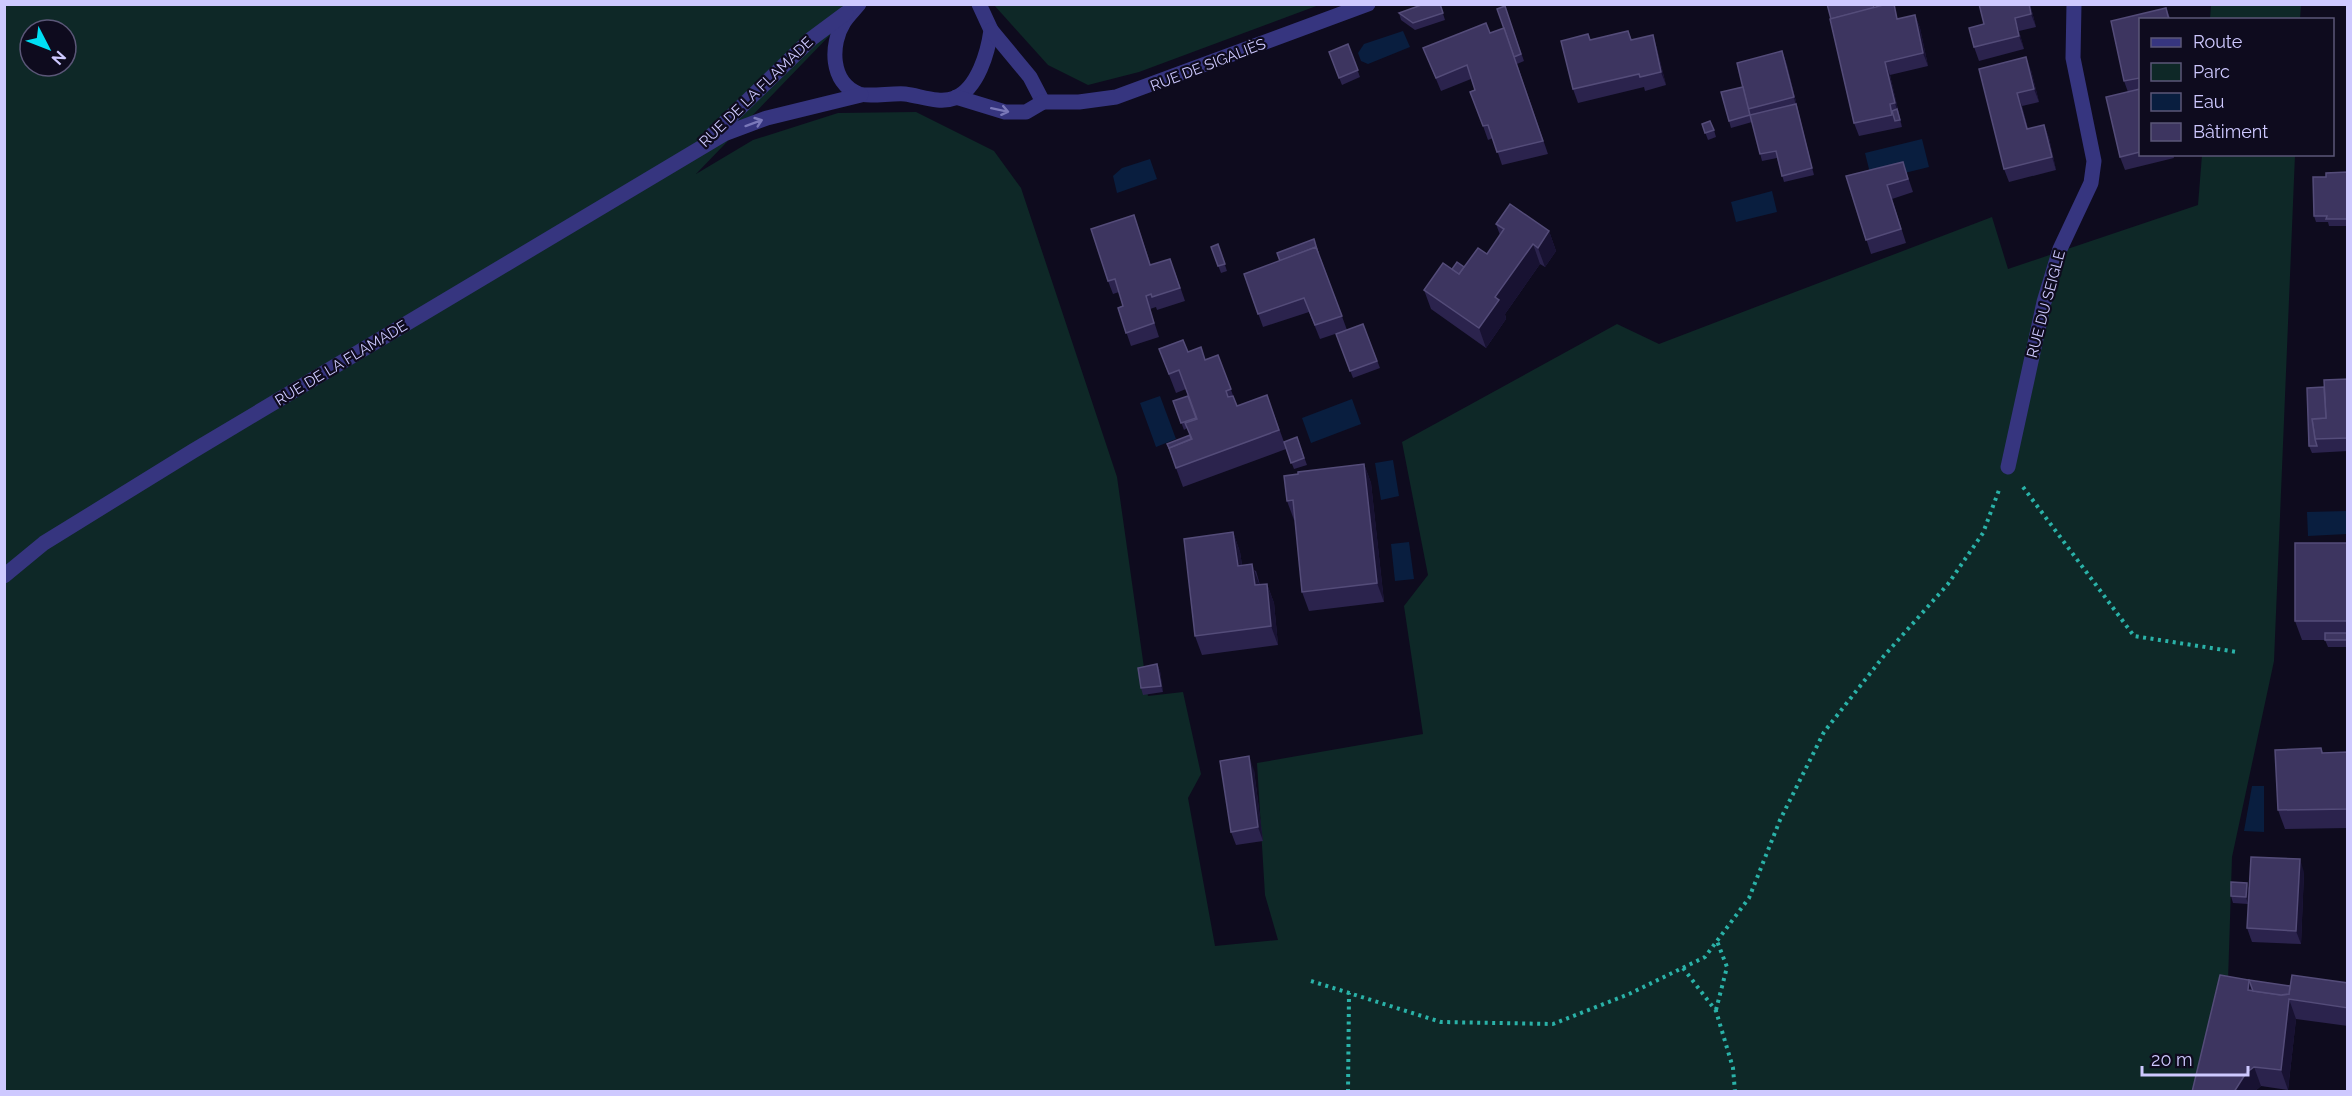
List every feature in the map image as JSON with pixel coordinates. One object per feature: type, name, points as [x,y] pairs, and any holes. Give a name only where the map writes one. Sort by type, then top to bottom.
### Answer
[{"type":"street","points":[[979,4],[991,30],[1030,77],[1043,102]]},
{"type":"street","name":"RUE DE SIGALIÈS","points":[[861,95],[886,92],[939,100],[956,97],[1005,112],[1026,112],[1043,102],[1079,102],[1116,98],[1368,4]]},
{"type":"street","name":"RUE DU SEIGLE","points":[[2008,467],[2044,302],[2060,249],[2091,183],[2094,161],[2073,58],[2074,4]]},
{"type":"street","points":[[859,5],[840,30],[835,57],[839,78],[848,88],[861,95]]},
{"type":"street","name":"RUE DE LA FLAMADE","points":[[684,160],[811,39],[859,5]]},
{"type":"street","points":[[956,97],[972,82],[981,65],[991,30]]},
{"type":"street","name":"RUE DE LA FLAMADE","points":[[4,576],[44,543],[193,451],[684,160],[724,134],[777,116],[861,95]]},
{"type":"path","points":[[2008,467],[2134,636],[2237,652]]},
{"type":"path","points":[[1311,981],[1441,1022],[1553,1024],[1629,994],[1705,957],[1749,898],[1780,820],[1824,732],[1883,657],[1948,584],[1983,533],[2008,467]]},
{"type":"path","points":[[1716,1011],[1727,967],[1717,941]]},
{"type":"path","points":[[1683,968],[1716,1011],[1733,1068],[1735,1092]]},
{"type":"path","points":[[1348,993],[1348,1092]]},
{"type":"green space","points":[[5,5],[859,5],[696,174],[753,140],[838,113],[916,112],[994,151],[1021,188],[1117,477],[1148,696],[1183,692],[1201,774],[1188,798],[1215,946],[1278,940],[1265,895],[1257,763],[1423,734],[1404,606],[1428,575],[1402,442],[1617,324],[1659,344],[1992,217],[2008,269],[2198,205],[2202,156],[2295,156],[2274,661],[2232,857],[2228,981],[2202,1091],[5,1092]]},
{"type":"green space","points":[[994,5],[1319,5],[1139,72],[1088,85],[1048,65]]},
{"type":"green space","points":[[2211,5],[2301,5],[2300,18],[2210,18]]},
{"type":"water","points":[[1403,31],[1410,47],[1368,64],[1361,61],[1358,53],[1364,44]]},
{"type":"water","points":[[1922,139],[1929,167],[1872,181],[1865,153]]},
{"type":"water","points":[[1150,159],[1157,179],[1117,193],[1113,176],[1122,168]]},
{"type":"water","points":[[1772,191],[1777,212],[1736,222],[1731,202]]},
{"type":"water","points":[[1160,396],[1176,439],[1156,447],[1140,403]]},
{"type":"water","points":[[1352,399],[1361,424],[1311,443],[1302,418]]},
{"type":"water","points":[[1393,460],[1399,496],[1381,500],[1375,463]]},
{"type":"water","points":[[2347,511],[2347,534],[2308,536],[2307,512]]},
{"type":"water","points":[[1409,542],[1414,579],[1395,581],[1391,544]]},
{"type":"water","points":[[2252,786],[2264,786],[2264,832],[2244,831]]},
{"type":"building","points":[[1424,4],[1440,4],[1443,13],[1413,23],[1399,13]]},
{"type":"building","points":[[1827,4],[1873,4],[1874,8],[1831,19]]},
{"type":"building","points":[[1894,4],[1897,19],[1915,15],[1923,53],[1885,62],[1895,103],[1890,104],[1892,115],[1854,123],[1830,19]]},
{"type":"building","points":[[1979,4],[2029,4],[2031,14],[2015,18],[2019,36],[1974,47],[1969,28],[1984,24]]},
{"type":"building","points":[[1505,6],[1521,54],[1514,57],[1497,9]]},
{"type":"building","points":[[2166,8],[2168,18],[2139,18],[2139,78],[2124,81],[2111,21]]},
{"type":"building","points":[[1486,23],[1490,33],[1504,28],[1543,141],[1497,152],[1488,125],[1483,126],[1470,92],[1475,90],[1467,65],[1436,78],[1423,48]]},
{"type":"building","points":[[1628,31],[1631,40],[1653,35],[1661,72],[1640,77],[1639,74],[1573,89],[1561,41],[1588,34],[1590,40]]},
{"type":"building","points":[[1348,44],[1358,70],[1339,78],[1329,52]]},
{"type":"building","points":[[1782,51],[1794,97],[1748,109],[1737,63]]},
{"type":"building","points":[[2026,57],[2034,89],[2017,93],[2027,129],[2044,125],[2052,157],[2004,169],[1979,69]]},
{"type":"building","points":[[1743,87],[1750,115],[1729,121],[1721,92]]},
{"type":"building","points":[[2139,89],[2139,152],[2120,157],[2106,97]]},
{"type":"building","points":[[1796,104],[1812,168],[1782,176],[1776,151],[1760,154],[1750,115]]},
{"type":"building","points":[[1897,109],[1900,120],[1895,121],[1892,111]]},
{"type":"building","points":[[1710,121],[1714,130],[1705,133],[1702,124]]},
{"type":"building","points":[[1903,162],[1908,179],[1887,185],[1901,229],[1866,240],[1846,176]]},
{"type":"building","points":[[2348,172],[2348,219],[2326,219],[2327,216],[2314,216],[2313,177],[2326,177],[2326,173]]},
{"type":"building","points":[[1510,204],[1549,231],[1538,248],[1533,244],[1495,297],[1499,300],[1479,328],[1424,290],[1443,263],[1459,274],[1478,248],[1487,254],[1504,229],[1496,224]]},
{"type":"building","points":[[1134,215],[1150,265],[1170,259],[1180,288],[1152,297],[1151,294],[1146,296],[1154,323],[1126,333],[1118,308],[1123,306],[1115,279],[1108,281],[1091,229]]},
{"type":"building","points":[[1314,239],[1318,253],[1316,247],[1280,261],[1277,253]]},
{"type":"building","points":[[1218,244],[1225,264],[1218,266],[1211,247]]},
{"type":"building","points":[[1316,247],[1342,316],[1315,325],[1304,298],[1258,314],[1244,274]]},
{"type":"building","points":[[1457,262],[1464,267],[1459,274],[1452,269]]},
{"type":"building","points":[[1363,324],[1377,361],[1350,371],[1336,334]]},
{"type":"building","points":[[1183,340],[1188,352],[1201,347],[1205,360],[1218,355],[1231,389],[1226,391],[1228,397],[1233,396],[1237,406],[1267,395],[1279,430],[1176,468],[1169,448],[1192,439],[1185,423],[1197,419],[1179,370],[1169,374],[1159,349]]},
{"type":"building","points":[[2348,379],[2348,438],[2315,439],[2312,419],[2326,418],[2324,380]]},
{"type":"building","points":[[2324,387],[2326,418],[2312,419],[2317,446],[2309,446],[2307,388]]},
{"type":"building","points":[[1188,396],[1196,418],[1181,423],[1173,401]]},
{"type":"building","points":[[1190,435],[1191,439],[1169,448],[1167,444]]},
{"type":"building","points":[[1297,437],[1304,458],[1291,463],[1284,442]]},
{"type":"building","points":[[1364,464],[1377,583],[1302,592],[1293,500],[1287,501],[1284,476],[1298,474],[1298,472]]},
{"type":"building","points":[[1233,532],[1238,566],[1252,564],[1255,585],[1267,584],[1271,626],[1195,636],[1184,539]]},
{"type":"building","points":[[2295,543],[2348,543],[2348,621],[2295,621]]},
{"type":"building","points":[[2325,633],[2348,633],[2348,640],[2325,640]]},
{"type":"building","points":[[1157,664],[1161,686],[1141,688],[1138,668]]},
{"type":"building","points":[[2321,748],[2322,753],[2348,752],[2348,809],[2278,810],[2275,750]]},
{"type":"building","points":[[1249,756],[1258,827],[1231,832],[1220,761]]},
{"type":"building","points":[[2251,857],[2300,859],[2296,931],[2247,928]]},
{"type":"building","points":[[2231,882],[2247,883],[2246,897],[2231,896]]},
{"type":"building","points":[[2220,975],[2249,980],[2248,990],[2281,995],[2289,994],[2292,975],[2348,983],[2348,1008],[2289,999],[2281,1070],[2254,1067],[2246,1073],[2234,1092],[2192,1092]]},
{"type":"building","points":[[2249,980],[2290,986],[2289,994],[2253,991]]}]
